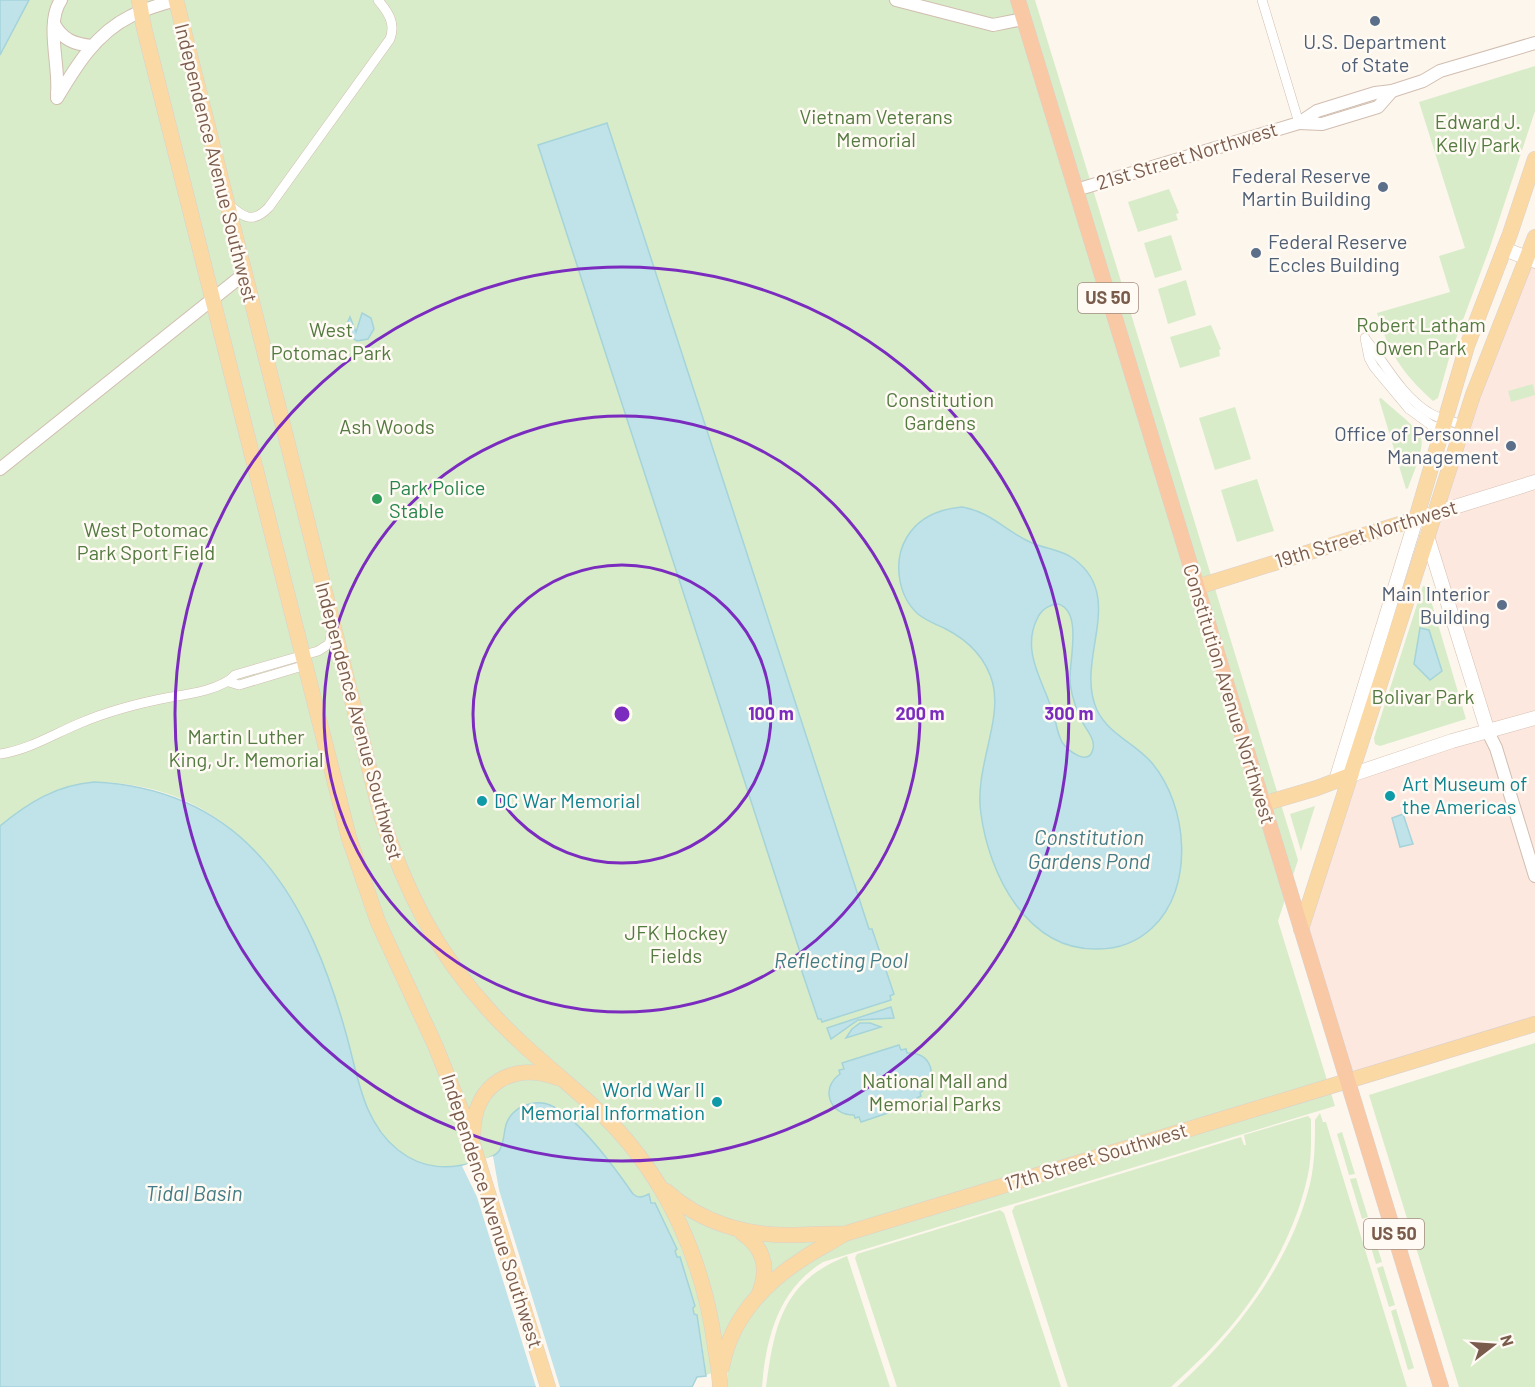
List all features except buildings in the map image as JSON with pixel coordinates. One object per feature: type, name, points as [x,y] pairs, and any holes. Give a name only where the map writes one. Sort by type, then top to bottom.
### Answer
[{"type":"highway","name":"Constitution Avenue Northwest","points":[[1018,0],[1441,1387]]},
{"type":"main road","name":"Independence Avenue Southwest","points":[[175,0],[381,815],[398,864],[419,913],[449,961],[487,1008],[621,1134],[655,1180],[677,1219],[698,1270],[710,1313],[720,1384]]},
{"type":"main road","name":"Independence Avenue Southwest","points":[[140,6],[350,838],[370,901],[395,963],[435,1044],[473,1142],[548,1387]]},
{"type":"main road","points":[[1336,780],[1475,322],[1504,249],[1535,159]]},
{"type":"main road","points":[[1301,929],[1488,351],[1531,259],[1535,237]]},
{"type":"main road","points":[[1504,249],[1531,259]]},
{"type":"main road","name":"19th Street Northwest","points":[[1197,587],[1535,482]]},
{"type":"main road","points":[[1427,536],[1488,732]]},
{"type":"main road","points":[[1263,804],[1452,741],[1535,718]]},
{"type":"main road","name":"17th Street Southwest","points":[[720,1384],[730,1336],[759,1294],[803,1258],[844,1234],[1535,1024]]},
{"type":"main road","points":[[473,1142],[476,1109],[483,1096],[496,1083],[524,1072],[544,1073],[566,1082]]},
{"type":"main road","name":"17th Street Southwest","points":[[655,1180],[695,1213],[737,1229],[776,1235],[844,1234]]},
{"type":"main road","points":[[737,1229],[754,1242],[762,1255],[764,1277],[759,1294]]},
{"type":"street","points":[[61,0],[56,8],[54,24],[59,76],[57,98],[79,62],[92,46],[119,23],[140,6],[175,0]]},
{"type":"street","points":[[226,203],[250,218],[262,214],[392,36],[392,21],[378,0]]},
{"type":"street","points":[[896,0],[993,25],[1023,19]]},
{"type":"street","points":[[1262,0],[1299,123]]},
{"type":"street","points":[[54,24],[62,36],[70,42],[92,46]]},
{"type":"street","name":"21st Street Northwest","points":[[1076,190],[1299,123],[1317,111],[1375,93],[1392,91],[1423,81],[1440,71],[1535,43]]},
{"type":"street","points":[[0,469],[244,274]]},
{"type":"street","points":[[1444,424],[1413,400],[1365,338],[1369,358],[1394,393],[1423,420],[1462,430]]},
{"type":"street","points":[[0,754],[47,739],[104,714],[229,682],[236,675],[304,660],[324,648],[332,637],[333,628]]},
{"type":"street","points":[[1488,732],[1496,748],[1535,876]]},
{"type":"shaded area","points":[[1527,258],[1535,261],[1535,1024],[1348,1081],[1301,929],[1351,775],[1488,731],[1427,536]]},
{"type":"green space","points":[[29,0],[1035,0],[1298,860],[1278,921],[1335,1106],[823,1262],[795,1286],[777,1317],[767,1351],[762,1387],[727,1387],[728,1364],[727,1368],[706,1375],[693,1308],[695,1305],[680,1257],[677,1257],[676,1248],[649,1194],[637,1197],[633,1194],[599,1150],[561,1111],[542,1105],[530,1105],[519,1109],[507,1122],[502,1145],[496,1154],[459,1166],[421,1163],[403,1154],[390,1143],[371,1117],[365,1102],[335,999],[320,958],[302,920],[281,883],[255,851],[224,824],[189,802],[147,788],[104,782],[68,786],[52,792],[18,812],[0,826],[0,55]]},
{"type":"green space","name":"Edward J. Kelly Park","points":[[1535,66],[1535,111],[1490,247],[1450,355],[1438,398],[1433,401],[1398,362],[1386,340],[1377,313],[1450,292],[1439,256],[1465,248],[1419,102]]},
{"type":"green space","points":[[1169,189],[1179,213],[1176,214],[1178,220],[1138,232],[1128,202]]},
{"type":"green space","points":[[1171,235],[1182,270],[1155,278],[1144,243]]},
{"type":"green space","points":[[1186,280],[1196,315],[1168,324],[1158,289]]},
{"type":"green space","points":[[1211,325],[1221,349],[1219,350],[1220,356],[1180,368],[1170,337]]},
{"type":"green space","points":[[1533,384],[1535,395],[1511,402],[1508,391]]},
{"type":"green space","points":[[1381,398],[1419,433],[1421,438],[1420,455],[1406,489],[1379,399]]},
{"type":"green space","points":[[1235,407],[1251,459],[1215,470],[1199,418]]},
{"type":"green space","points":[[1257,479],[1274,531],[1237,542],[1221,490]]},
{"type":"green space","name":"Bolivar Park","points":[[1423,586],[1427,587],[1466,719],[1380,746],[1375,744],[1374,738]]},
{"type":"green space","points":[[1315,806],[1301,851],[1290,814]]},
{"type":"green space","points":[[1535,1043],[1535,1387],[1459,1387],[1369,1095]]},
{"type":"green space","points":[[1320,1113],[1323,1122],[1326,1122],[1407,1387],[1177,1387],[1240,1320],[1275,1269],[1301,1213],[1310,1184],[1314,1160],[1315,1120]]},
{"type":"green space","points":[[1308,1116],[1311,1119],[1310,1164],[1302,1199],[1294,1220],[1265,1279],[1240,1316],[1220,1339],[1171,1387],[1068,1387],[1012,1211],[1015,1206],[1241,1137],[1246,1145],[1244,1135]]},
{"type":"green space","points":[[1342,1132],[1355,1174],[1349,1175],[1337,1134]]},
{"type":"green space","points":[[1356,1178],[1368,1217],[1362,1219],[1350,1179]]},
{"type":"green space","points":[[1000,1210],[1004,1213],[1061,1387],[897,1387],[855,1258],[857,1254]]},
{"type":"green space","points":[[1369,1221],[1382,1262],[1376,1264],[1364,1223]]},
{"type":"green space","points":[[847,1256],[890,1387],[766,1387],[778,1325],[795,1292],[808,1278],[825,1266]]},
{"type":"green space","points":[[1383,1266],[1395,1305],[1389,1307],[1377,1268]]},
{"type":"green space","points":[[1396,1309],[1414,1368],[1408,1370],[1391,1311]]},
{"type":"water","points":[[0,0],[29,0],[0,55]]},
{"type":"water","name":"Reflecting Pool","points":[[607,123],[869,929],[872,929],[894,994],[890,996],[891,1000],[822,1022],[818,1019],[796,954],[800,952],[538,145]]},
{"type":"water","points":[[362,313],[371,318],[374,329],[368,339],[357,341],[348,335],[346,326],[350,317],[356,332]]},
{"type":"water","name":"Constitution Gardens Pond","points":[[954,508],[972,509],[1030,542],[1069,556],[1089,575],[1097,592],[1099,611],[1091,671],[1092,691],[1097,710],[1108,726],[1152,763],[1164,781],[1173,801],[1182,847],[1175,891],[1166,911],[1152,928],[1127,944],[1098,949],[1073,946],[1051,937],[1032,923],[1016,905],[993,861],[985,837],[980,797],[981,780],[994,714],[995,699],[990,674],[981,658],[968,644],[918,614],[905,597],[899,577],[900,556],[912,530],[930,515]],"holes":[[[1058,604],[1066,608],[1073,626],[1071,689],[1079,716],[1091,736],[1093,745],[1091,754],[1087,757],[1078,756],[1062,742],[1032,653],[1033,630],[1041,613],[1048,607]]]},
{"type":"water","points":[[1420,628],[1429,630],[1442,671],[1430,680],[1414,664]]},
{"type":"water","name":"Tidal Basin","points":[[94,782],[148,789],[194,806],[232,830],[265,862],[292,899],[314,942],[332,988],[369,1112],[386,1139],[407,1157],[427,1165],[447,1167],[468,1164],[493,1156],[499,1151],[505,1127],[513,1113],[521,1107],[540,1103],[561,1111],[573,1121],[606,1158],[633,1194],[641,1197],[649,1194],[651,1203],[655,1203],[677,1249],[675,1251],[677,1257],[680,1257],[695,1306],[694,1314],[697,1315],[706,1376],[697,1377],[692,1387],[0,1387],[0,826],[44,796],[68,787]]},
{"type":"water","points":[[1403,814],[1413,844],[1400,847],[1392,818]]},
{"type":"water","points":[[891,1007],[894,1018],[858,1020],[831,1039],[827,1028]]},
{"type":"water","points":[[860,1023],[870,1023],[881,1027],[846,1038]]},
{"type":"water","points":[[899,1045],[901,1050],[906,1049],[907,1053],[922,1056],[930,1067],[930,1081],[920,1093],[921,1096],[917,1098],[918,1103],[861,1122],[859,1117],[855,1118],[854,1115],[845,1114],[833,1106],[830,1100],[830,1086],[840,1074],[839,1070],[844,1069],[842,1063]]},
{"type":"pier","points":[[493,1156],[499,1190],[560,1387],[536,1387],[477,1197],[462,1166]]},
{"type":"place","name":"U.S. Department of State","points":[[1375,21]]},
{"type":"place","name":"Federal Reserve Martin Building","points":[[1383,187]]},
{"type":"place","name":"Federal Reserve Eccles Building","points":[[1256,253]]},
{"type":"place","name":"Office of Personnel Management","points":[[1511,446]]},
{"type":"place","name":"Park Police Stable","points":[[377,499]]},
{"type":"place","name":"Main Interior Building","points":[[1502,605]]},
{"type":"place","name":"Art Museum of the Americas","points":[[1390,796]]},
{"type":"place","name":"DC War Memorial","points":[[482,801]]},
{"type":"place","name":"World War II Memorial Information","points":[[717,1102]]},
{"type":"park label","name":"Vietnam Veterans Memorial","points":[[876,128]]},
{"type":"park label","name":"Robert Latham Owen Park","points":[[1421,336]]},
{"type":"park label","name":"West Potomac Park","points":[[331,342]]},
{"type":"park label","name":"Constitution Gardens","points":[[940,412]]},
{"type":"park label","name":"Ash Woods","points":[[387,427]]},
{"type":"park label","name":"West Potomac Park Sport Field","points":[[146,542]]},
{"type":"park label","name":"Martin Luther King, Jr. Memorial","points":[[246,748]]},
{"type":"park label","name":"JFK Hockey Fields","points":[[676,944]]},
{"type":"park label","name":"National Mall and Memorial Parks","points":[[935,1092]]}]
